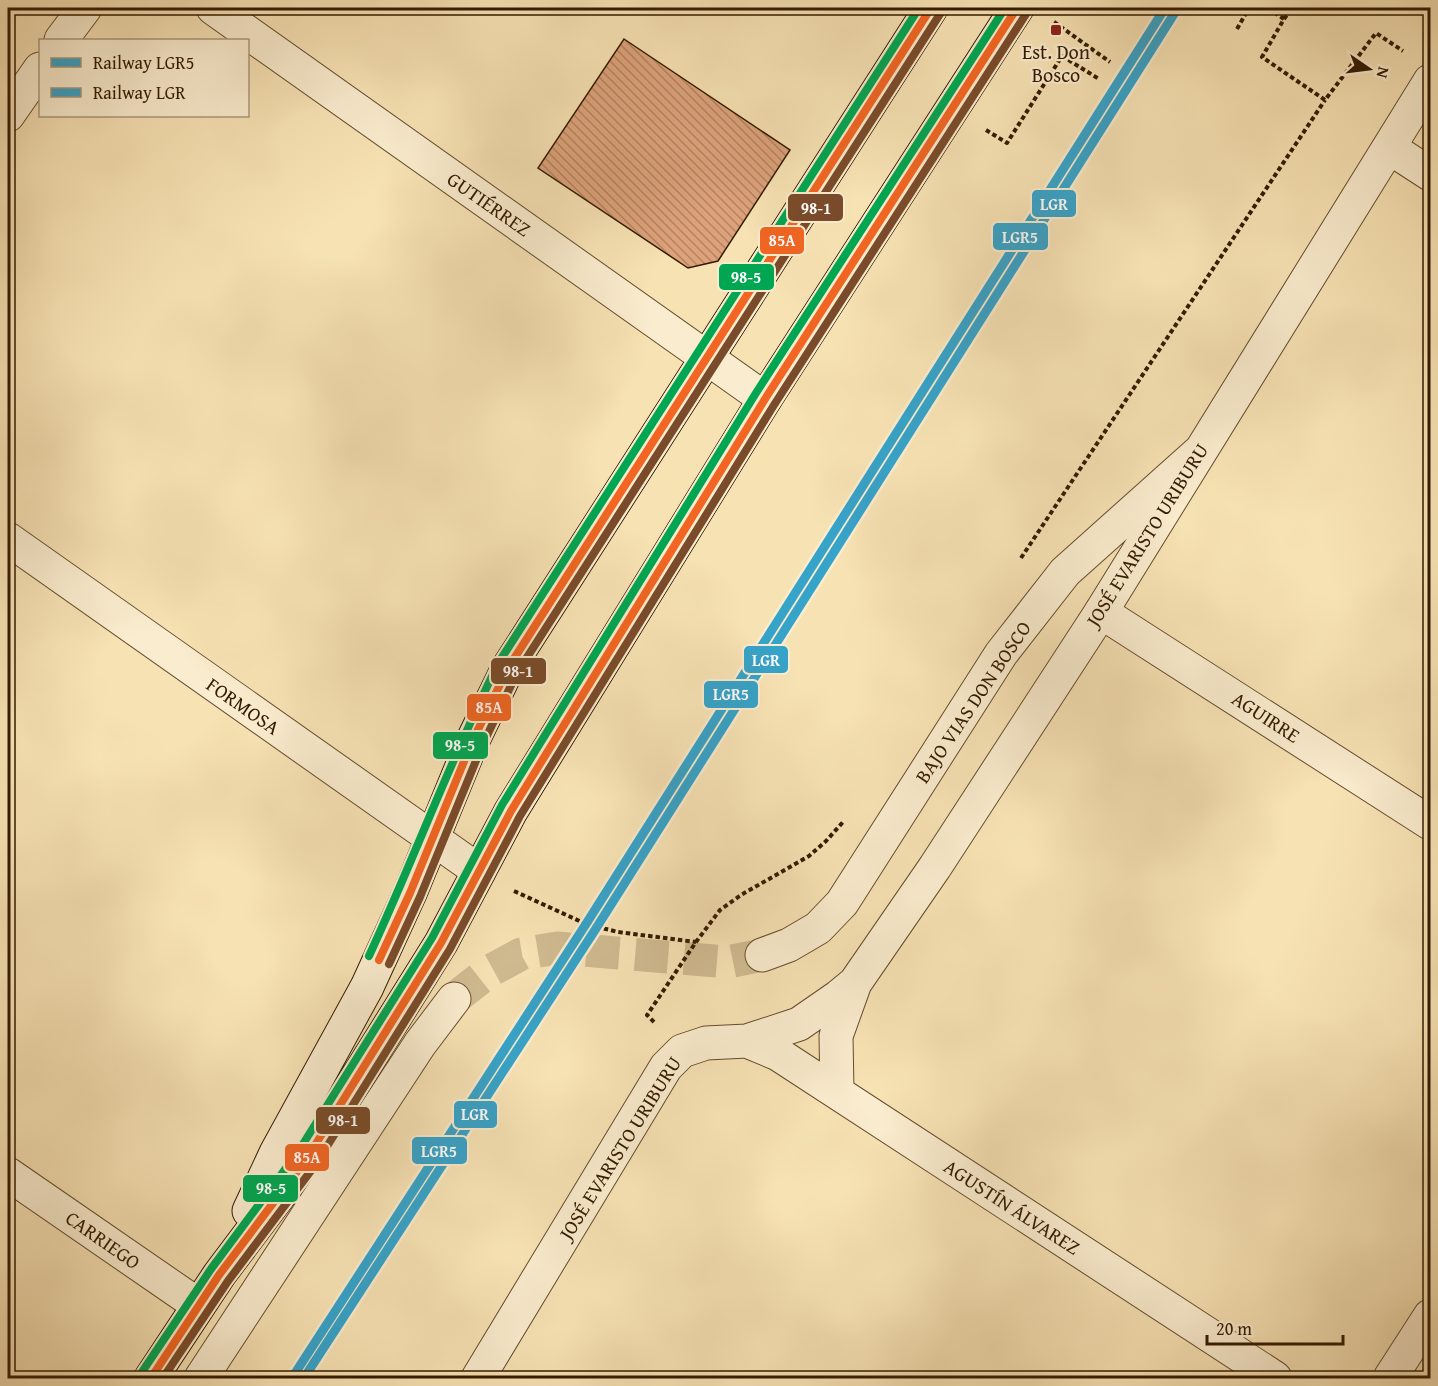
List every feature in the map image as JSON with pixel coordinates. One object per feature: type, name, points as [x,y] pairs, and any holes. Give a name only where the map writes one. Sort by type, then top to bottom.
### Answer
[{"type":"street","points":[[62,39],[85,8]]},
{"type":"street","name":"GUTIÉRREZ","points":[[213,8],[765,399]]},
{"type":"street","points":[[219,1275],[276,1153],[367,987],[410,893],[472,742],[508,668],[931,8]]},
{"type":"street","points":[[151,1378],[219,1275],[307,1158],[441,943],[511,811],[765,399],[1017,8]]},
{"type":"street","name":"JOSÉ EVARISTO URIBURU","points":[[478,1378],[666,1068],[682,1051],[706,1043],[747,1041],[799,1024],[838,998],[855,983],[935,867],[1101,612],[1390,148],[1421,69]]},
{"type":"street","points":[[8,115],[39,70]]},
{"type":"street","points":[[1390,148],[1431,174]]},
{"type":"street","name":"BAJO VIAS DON BOSCO","points":[[762,955],[789,945],[818,928],[842,903],[1001,654],[1065,572],[1198,453]]},
{"type":"street","name":"FORMOSA","points":[[8,539],[479,871]]},
{"type":"street","name":"AGUIRRE","points":[[1101,612],[1431,823]]},
{"type":"street","name":"JOSÉ EVARISTO URIBURU","points":[[837,1092],[836,1036],[855,983]]},
{"type":"street","points":[[201,1378],[420,1044],[454,999]]},
{"type":"street","name":"AGUSTÍN ÁLVAREZ","points":[[747,1041],[778,1054],[1275,1378]]},
{"type":"street","name":"CARRIEGO","points":[[8,1174],[198,1305]]},
{"type":"street","points":[[1390,1378],[1431,1316]]},
{"type":"path","points":[[1237,29],[1249,8]]},
{"type":"path","points":[[1268,8],[1284,19]]},
{"type":"path","points":[[1292,8],[1262,57],[1325,100]]},
{"type":"path","points":[[1070,33],[1110,62]]},
{"type":"path","points":[[1020,560],[1325,100],[1376,33],[1421,69]]},
{"type":"path","points":[[982,128],[1007,143],[1062,56],[1099,79]]},
{"type":"path","points":[[682,1051],[647,1015],[696,942],[720,910],[741,895],[809,856],[847,817]]},
{"type":"path","points":[[479,871],[517,893],[586,924],[618,932],[696,942]]},
{"type":"building","points":[[624,39],[790,150],[718,261],[688,268],[538,168]]},
{"type":"tunnel","points":[[454,999],[488,972],[521,954],[557,948],[728,962],[762,955]]},
{"type":"rail line","name":"LGR5","points":[[292,1378],[586,924],[1165,8]]},
{"type":"rail line","name":"LGR","points":[[304,1378],[595,930],[1174,14]]},
{"type":"transit line","name":"98-5","points":[[369,956],[499,662],[919,8]]},
{"type":"transit line","name":"85A","points":[[379,960],[410,893],[472,742],[508,668],[931,8]]},
{"type":"transit line","name":"98-5","points":[[142,1372],[211,1269],[298,1152],[432,938],[502,805],[756,393],[1005,8]]},
{"type":"transit line","name":"85A","points":[[151,1378],[219,1275],[307,1158],[441,943],[511,811],[765,399],[1017,8]]},
{"type":"transit line","name":"98-1","points":[[389,964],[420,897],[482,746],[517,673],[940,14]]},
{"type":"transit line","name":"98-1","points":[[163,1378],[228,1281],[316,1164],[450,949],[520,816],[774,405],[1026,14]]},
{"type":"place","name":"Est. Don Bosco","points":[[1056,30]]}]
